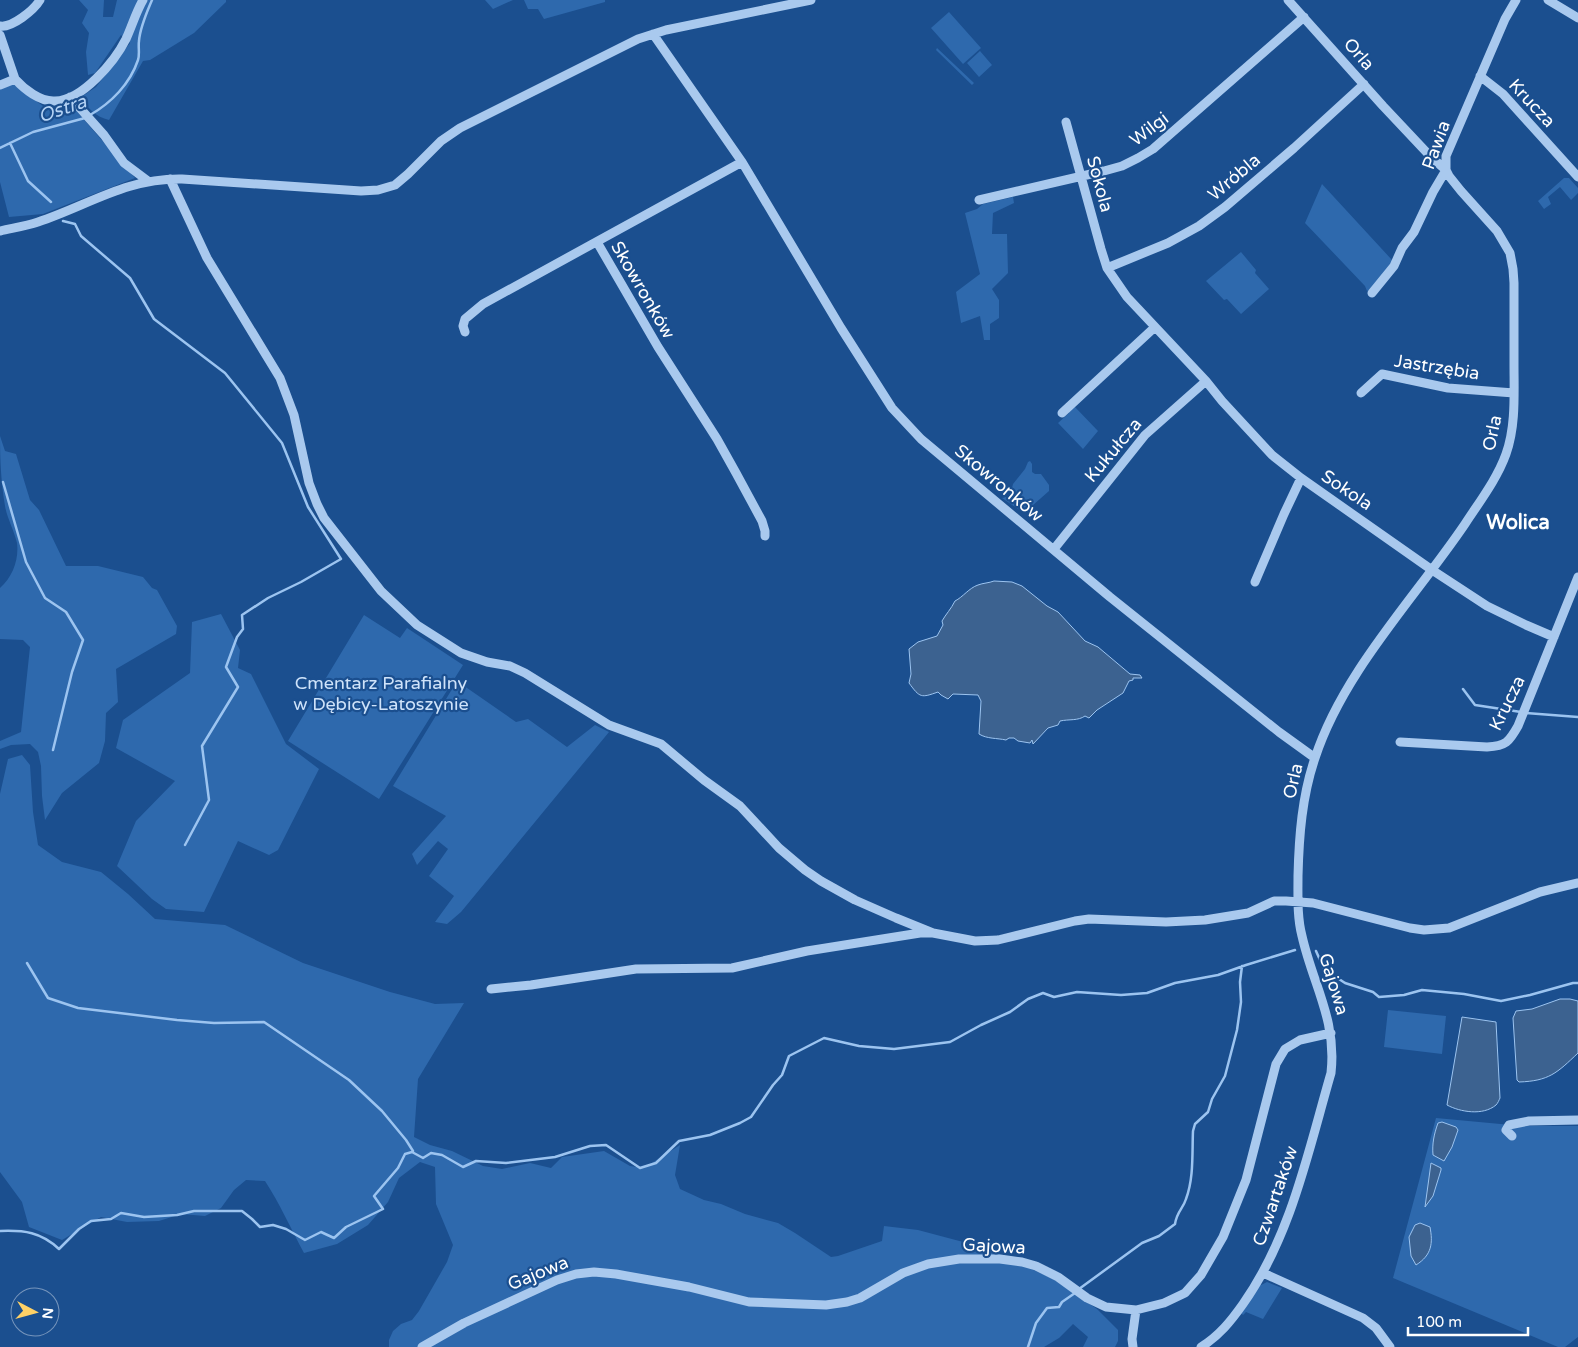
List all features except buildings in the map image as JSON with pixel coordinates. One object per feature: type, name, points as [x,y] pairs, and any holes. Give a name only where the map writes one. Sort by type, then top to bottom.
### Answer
[{"type":"street","points":[[0,26],[5,27],[12,24],[35,7],[40,0]]},
{"type":"street","points":[[0,35],[15,79],[31,93],[54,101],[70,97],[97,79],[105,70],[126,40],[143,0]]},
{"type":"street","points":[[0,231],[39,222],[118,189],[148,181],[170,179],[361,191],[384,189],[401,181],[434,147],[460,128],[625,44],[653,34],[811,0]]},
{"type":"street","name":"Orla","points":[[1288,0],[1431,157],[1446,170],[1461,191],[1497,231],[1510,253],[1514,283],[1513,426],[1507,452],[1496,476],[1432,570],[1384,634],[1340,700],[1315,758],[1306,792],[1300,830],[1298,901]]},
{"type":"street","name":"Pawia","points":[[1372,293],[1394,266],[1402,248],[1414,232],[1446,170],[1446,156],[1505,19],[1516,0]]},
{"type":"street","points":[[1548,0],[1578,18]]},
{"type":"street","name":"Wilgi","points":[[979,200],[1122,166],[1138,158],[1153,149],[1304,17]]},
{"type":"street","name":"Skowronków","points":[[653,34],[742,162],[892,408],[921,439],[1110,597],[1279,732],[1315,758]]},
{"type":"street","name":"Krucza","points":[[1480,76],[1503,94],[1578,177]]},
{"type":"street","points":[[0,85],[15,79]]},
{"type":"street","name":"Wróbla","points":[[1107,268],[1168,243],[1199,226],[1225,207],[1294,148],[1364,84]]},
{"type":"street","points":[[70,97],[104,135],[124,163],[148,181]]},
{"type":"street","name":"Sokola","points":[[1066,122],[1107,268],[1126,298],[1206,381],[1272,455],[1301,478],[1432,570],[1487,606],[1554,637]]},
{"type":"street","name":"Skowronków","points":[[465,332],[463,326],[465,319],[483,304],[742,162]]},
{"type":"street","points":[[170,179],[207,258],[280,378],[294,415],[309,483],[317,504],[330,525],[381,591],[417,626],[461,653],[487,662],[504,664],[525,673],[609,726],[661,744],[704,780],[740,806],[779,848],[805,870],[855,900],[933,933]]},
{"type":"street","name":"Skowronków","points":[[597,242],[658,347],[736,472],[762,521],[765,536]]},
{"type":"street","points":[[1062,413],[1154,327]]},
{"type":"street","name":"Jastrzębia","points":[[1361,393],[1382,374],[1448,388],[1514,393]]},
{"type":"street","name":"Kukułcza","points":[[1054,549],[1145,435],[1206,381]]},
{"type":"street","points":[[1255,582],[1301,478]]},
{"type":"street","name":"Krucza","points":[[1400,742],[1500,747],[1510,741],[1578,577]]},
{"type":"street","points":[[492,989],[636,969],[732,968],[808,951],[920,933],[933,933],[975,940],[1005,939],[1075,920],[1190,921],[1248,913],[1274,902],[1298,901],[1313,903],[1410,928],[1437,930],[1463,924],[1540,892],[1578,883]]},
{"type":"street","name":"Gajowa","points":[[422,1347],[464,1323],[548,1284],[569,1276],[594,1272],[689,1287],[749,1302],[826,1305],[860,1298],[903,1273],[928,1264],[959,1259],[1000,1259],[1036,1266],[1058,1277],[1079,1292],[1106,1307],[1136,1310],[1164,1303],[1185,1293],[1201,1275],[1223,1237],[1246,1180],[1276,1064],[1285,1049],[1300,1040],[1331,1033],[1306,948],[1300,923],[1298,901]]},
{"type":"street","name":"Czwartaków","points":[[1201,1347],[1230,1322],[1263,1273],[1279,1241],[1289,1215],[1331,1073],[1333,1049],[1331,1033]]},
{"type":"street","points":[[1512,1136],[1506,1130],[1508,1125],[1529,1121],[1578,1120]]},
{"type":"street","points":[[1263,1273],[1363,1318],[1376,1328],[1390,1347]]},
{"type":"street","points":[[1133,1347],[1132,1339],[1136,1310]]},
{"type":"green space","points":[[79,0],[104,0],[103,17],[113,17],[117,0],[226,0],[226,2],[194,33],[150,60],[143,61],[109,120],[92,112],[81,97],[96,87],[130,43],[121,35],[95,73],[88,75],[86,52],[89,33],[82,23],[88,10]]},
{"type":"green space","points":[[485,0],[513,0],[493,9]]},
{"type":"green space","points":[[524,0],[605,0],[605,2],[544,19],[538,9],[528,9]]},
{"type":"green space","points":[[949,12],[981,48],[963,64],[931,28]]},
{"type":"green space","points":[[937,48],[974,83],[972,85],[936,50]]},
{"type":"green space","points":[[980,51],[992,65],[979,77],[967,63]]},
{"type":"green space","points":[[13,84],[47,109],[72,106],[135,178],[43,214],[9,217],[0,182],[0,89]]},
{"type":"green space","points":[[1564,178],[1569,178],[1578,188],[1578,193],[1571,200],[1560,187],[1548,197],[1551,204],[1544,209],[1538,201]]},
{"type":"green space","points":[[1322,184],[1393,262],[1371,289],[1367,291],[1365,286],[1305,223]]},
{"type":"green space","points":[[1013,197],[1014,203],[993,213],[992,234],[1007,234],[1008,273],[992,289],[999,300],[999,318],[990,324],[990,340],[984,340],[980,316],[961,323],[956,292],[980,274],[965,213],[977,209],[983,204]]},
{"type":"green space","points":[[1241,252],[1256,270],[1255,273],[1269,289],[1241,314],[1206,281]]},
{"type":"green space","points":[[1074,406],[1098,431],[1083,449],[1058,423]]},
{"type":"green space","points":[[0,436],[5,451],[16,454],[30,500],[39,510],[66,566],[98,566],[143,577],[152,588],[157,590],[177,626],[176,634],[116,669],[118,702],[106,713],[105,741],[99,763],[62,793],[45,820],[41,766],[38,752],[30,744],[11,745],[0,749],[0,741],[21,732],[30,647],[23,640],[0,639],[0,588],[12,573],[16,561],[17,543],[5,506]]},
{"type":"green space","points":[[1030,461],[1032,472],[1041,474],[1049,485],[1049,491],[1024,513],[1002,498],[1010,496],[1013,484]]},
{"type":"green space","points":[[221,614],[240,650],[238,668],[251,674],[286,744],[319,769],[278,850],[269,855],[238,841],[204,912],[166,909],[152,899],[117,866],[136,821],[175,781],[116,748],[123,720],[190,673],[192,622]]},
{"type":"green space","name":"Cmentarz Parafialny w Dębicy-Latoszynie","points":[[364,615],[400,638],[407,628],[463,665],[379,799],[288,741]]},
{"type":"green space","points":[[457,681],[516,722],[528,719],[567,747],[595,725],[609,732],[461,912],[447,924],[435,922],[454,896],[429,876],[448,849],[438,841],[417,865],[412,854],[446,816],[393,786]]},
{"type":"green space","points":[[22,755],[30,765],[33,812],[38,845],[62,862],[101,872],[155,919],[225,925],[303,963],[390,992],[435,1004],[464,1003],[418,1079],[414,1137],[430,1145],[452,1151],[483,1166],[502,1169],[530,1163],[551,1168],[562,1157],[604,1151],[630,1166],[644,1168],[680,1145],[675,1175],[680,1189],[704,1200],[778,1223],[831,1257],[882,1241],[884,1226],[918,1230],[997,1251],[1007,1262],[1023,1265],[1053,1279],[1097,1309],[1118,1330],[1118,1341],[1115,1347],[1083,1347],[1088,1337],[1073,1324],[1059,1338],[1044,1347],[389,1347],[389,1340],[393,1331],[401,1324],[412,1320],[419,1311],[447,1262],[453,1245],[436,1204],[435,1167],[420,1162],[399,1178],[388,1202],[368,1225],[337,1244],[304,1253],[265,1181],[246,1180],[234,1190],[221,1208],[205,1216],[181,1214],[159,1221],[127,1222],[101,1217],[62,1240],[29,1227],[22,1202],[0,1172],[0,794],[8,759]]},
{"type":"green space","points":[[1388,1010],[1446,1016],[1442,1054],[1384,1047]]},
{"type":"green space","points":[[1436,1118],[1522,1126],[1578,1126],[1578,1337],[1565,1347],[1558,1347],[1393,1278]]},
{"type":"green space","points":[[1267,1282],[1282,1288],[1263,1319],[1246,1312],[1243,1315],[1241,1313],[1259,1283],[1261,1285]]},
{"type":"shaded area","points":[[994,581],[1012,582],[1022,586],[1047,606],[1058,612],[1085,641],[1098,647],[1130,674],[1140,675],[1142,678],[1133,678],[1133,680],[1129,681],[1123,693],[1097,710],[1089,718],[1085,716],[1060,721],[1058,725],[1048,728],[1033,744],[1032,740],[1030,743],[1018,741],[1014,738],[1006,740],[982,736],[979,734],[981,701],[978,695],[953,694],[948,699],[938,692],[924,696],[916,692],[909,683],[911,674],[909,649],[918,642],[937,636],[943,625],[942,621],[955,601],[975,586]]},
{"type":"shaded area","points":[[1560,999],[1578,1001],[1578,1053],[1552,1075],[1538,1080],[1519,1082],[1517,1080],[1513,1018],[1516,1011],[1532,1009]]},
{"type":"shaded area","points":[[1462,1017],[1496,1022],[1500,1098],[1496,1105],[1485,1111],[1458,1110],[1447,1105]]},
{"type":"shaded area","points":[[1442,1122],[1456,1127],[1458,1130],[1452,1147],[1444,1161],[1433,1155],[1438,1123]]},
{"type":"shaded area","points":[[1431,1163],[1441,1168],[1441,1170],[1433,1196],[1425,1207]]},
{"type":"shaded area","points":[[1420,1223],[1430,1227],[1431,1243],[1428,1253],[1416,1265],[1411,1256],[1409,1237],[1415,1225]]},
{"type":"waterway","name":"Ostra","points":[[90,115],[119,92],[135,69],[139,55],[141,30],[152,0]]},
{"type":"waterway","name":"Ostra","points":[[0,148],[33,132],[85,118]]},
{"type":"waterway","points":[[10,143],[28,181],[51,202]]},
{"type":"waterway","points":[[63,221],[75,224],[81,236],[130,278],[154,319],[225,373],[282,443],[308,507],[341,559],[268,598],[242,615],[243,629],[237,637],[226,667],[238,687],[202,746],[209,800],[185,845]]},
{"type":"waterway","points":[[3,482],[26,562],[45,598],[66,612],[83,640],[72,672],[53,750]]},
{"type":"waterway","points":[[1463,689],[1475,705],[1521,712]]},
{"type":"waterway","points":[[1526,713],[1578,717]]},
{"type":"waterway","points":[[0,1231],[32,1233],[46,1239],[59,1249],[79,1229],[91,1221],[111,1219],[121,1213],[144,1217],[177,1215],[194,1211],[242,1211],[260,1227],[273,1225],[286,1229],[305,1240],[321,1232],[334,1238],[346,1227],[383,1209],[374,1196],[398,1168],[405,1154],[412,1152],[423,1158],[431,1153],[442,1155],[463,1167],[476,1161],[506,1163],[555,1157],[590,1146],[606,1145],[640,1168],[656,1163],[679,1141],[710,1135],[751,1117],[782,1075],[789,1056],[824,1038],[859,1046],[894,1049],[950,1042],[1010,1012],[1028,999],[1043,993],[1054,997],[1077,992],[1121,995],[1147,993],[1175,983],[1218,975],[1295,950]]},
{"type":"waterway","points":[[1316,951],[1324,969],[1345,983],[1373,992],[1379,997],[1404,995],[1422,990],[1464,994],[1501,1001],[1578,983]]},
{"type":"waterway","points":[[27,963],[48,998],[78,1008],[214,1023],[264,1022],[349,1080],[382,1111],[413,1151]]},
{"type":"waterway","points":[[1079,1289],[1142,1243],[1159,1236],[1175,1224],[1189,1191],[1195,1124],[1208,1112],[1212,1099],[1225,1076],[1237,1030],[1241,1002],[1240,982],[1242,966]]},
{"type":"waterway","points":[[1028,1347],[1036,1323],[1047,1308],[1059,1307],[1062,1302],[1075,1293]]},
{"type":"district","name":"Wolica","points":[[1518,522]]}]
